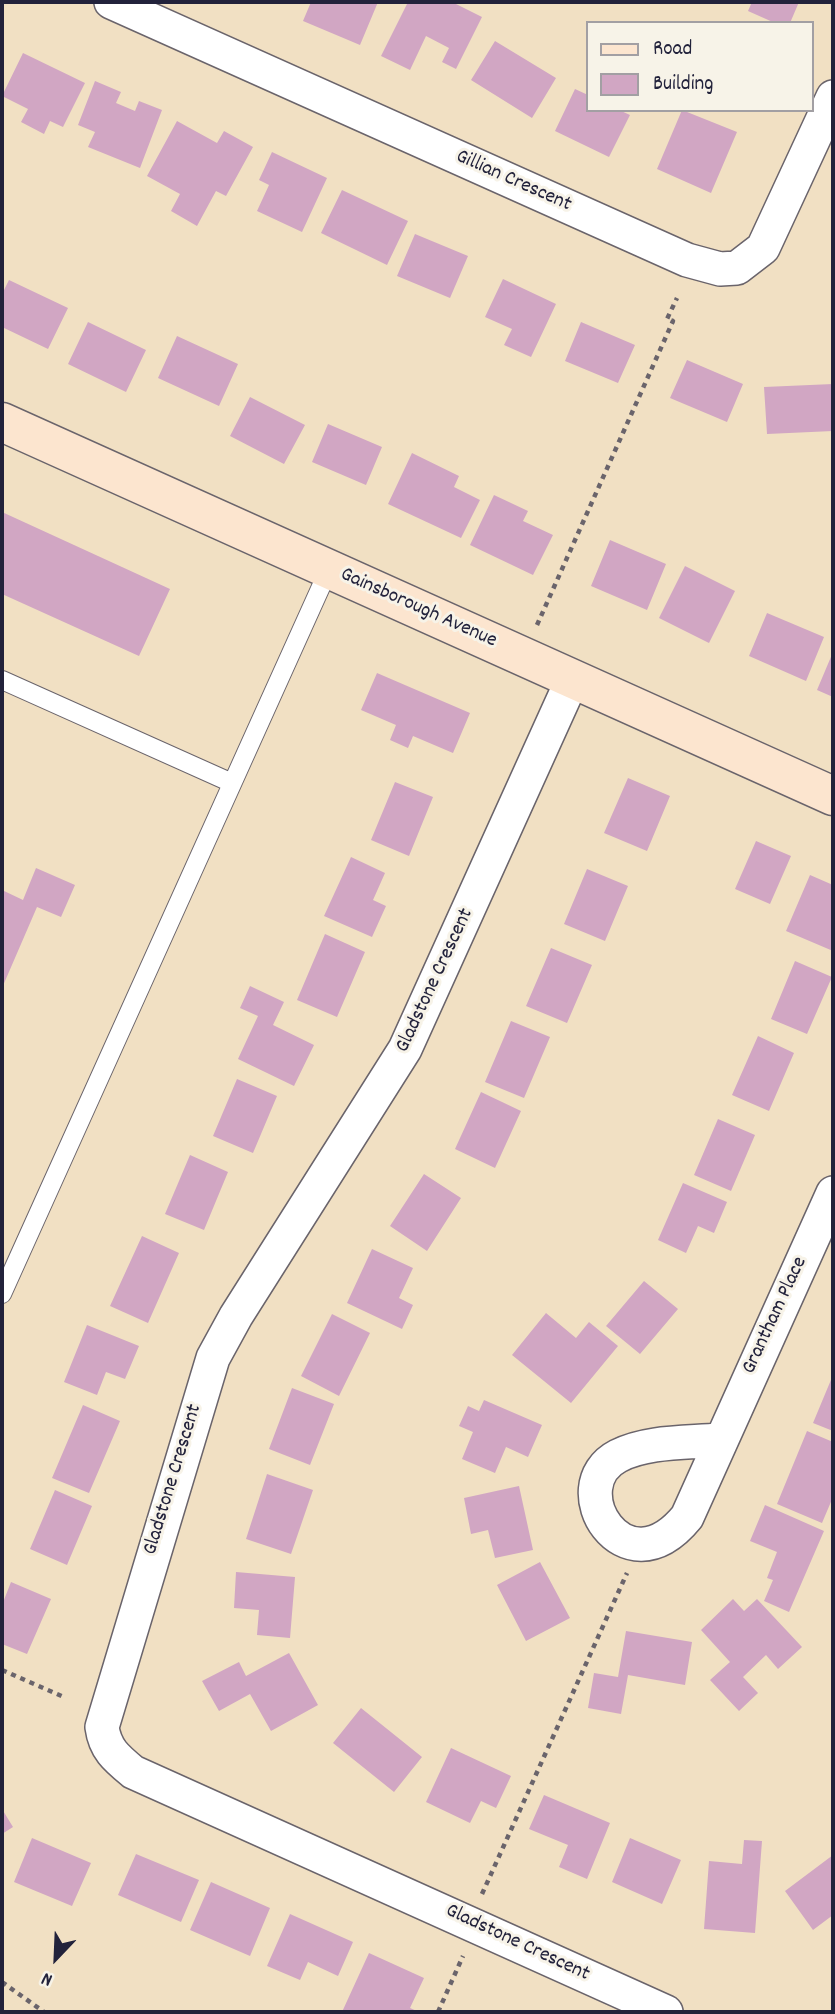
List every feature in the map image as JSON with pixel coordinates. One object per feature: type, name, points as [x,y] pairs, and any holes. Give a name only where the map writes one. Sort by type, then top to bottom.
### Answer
[{"type":"street","name":"Gillian Crescent","points":[[111,2],[687,260],[720,269],[737,268],[763,248],[833,97]]},
{"type":"street","name":"Gainsborough Avenue","points":[[2,422],[833,796]]},
{"type":"street","name":"Gladstone Crescent","points":[[573,678],[405,1049],[236,1316],[213,1358],[106,1706],[102,1727],[104,1743],[114,1757],[133,1772],[666,2012]]},
{"type":"street","name":"Grantham Place","points":[[636,1545],[650,1545],[672,1535],[687,1517],[719,1440],[833,1193]]},
{"type":"street","points":[[636,1545],[618,1537],[603,1525],[596,1509],[597,1487],[602,1471],[615,1457],[636,1449],[719,1440]]},
{"type":"lane","points":[[2,1294],[329,569]]},
{"type":"lane","points":[[2,680],[232,783]]},
{"type":"path","points":[[536,632],[539,618],[673,321],[667,319],[677,298]]},
{"type":"path","points":[[479,1901],[622,1584],[636,1545]]},
{"type":"path","points":[[2,1670],[66,1698]]},
{"type":"path","points":[[438,2012],[464,1954]]},
{"type":"path","points":[[2,1982],[44,2012]]},
{"type":"building","points":[[311,2],[378,2],[360,45],[303,21]]},
{"type":"building","points":[[408,2],[452,2],[482,17],[456,69],[442,62],[449,48],[426,36],[410,70],[381,56]]},
{"type":"building","points":[[752,2],[799,2],[791,21],[770,21],[748,11]]},
{"type":"building","points":[[495,41],[556,78],[532,118],[471,80]]},
{"type":"building","points":[[23,53],[85,83],[63,127],[50,121],[44,134],[21,122],[28,109],[2,96]]},
{"type":"building","points":[[95,81],[121,92],[116,103],[135,111],[139,101],[162,110],[140,168],[88,147],[95,132],[78,125]]},
{"type":"building","points":[[575,89],[586,94],[586,112],[623,112],[630,115],[609,157],[555,131]]},
{"type":"building","points":[[681,112],[737,132],[711,193],[657,169]]},
{"type":"building","points":[[177,121],[217,143],[224,131],[253,147],[226,196],[216,191],[197,226],[171,211],[180,194],[147,176]]},
{"type":"building","points":[[272,152],[327,178],[302,232],[257,211],[269,185],[259,180]]},
{"type":"building","points":[[342,190],[408,221],[387,265],[321,233]]},
{"type":"building","points":[[415,234],[468,256],[450,298],[397,276]]},
{"type":"building","points":[[503,279],[556,304],[531,357],[504,345],[512,329],[485,317]]},
{"type":"building","points":[[9,280],[68,308],[48,349],[2,327],[2,294]]},
{"type":"building","points":[[88,322],[146,350],[126,392],[68,364]]},
{"type":"building","points":[[581,322],[635,345],[618,383],[565,361]]},
{"type":"building","points":[[177,336],[238,364],[219,406],[158,378]]},
{"type":"building","points":[[687,360],[743,384],[727,422],[670,398]]},
{"type":"building","points":[[833,384],[833,431],[767,434],[764,387]]},
{"type":"building","points":[[250,397],[305,425],[284,464],[230,436]]},
{"type":"building","points":[[328,424],[382,447],[366,485],[312,462]]},
{"type":"building","points":[[412,453],[459,476],[454,487],[480,500],[461,538],[388,504]]},
{"type":"building","points":[[494,495],[528,511],[523,521],[553,535],[533,575],[470,545]]},
{"type":"building","points":[[2,512],[170,589],[139,656],[2,594]]},
{"type":"building","points":[[610,540],[666,564],[647,610],[591,586]]},
{"type":"building","points":[[685,566],[735,591],[709,643],[659,618]]},
{"type":"building","points":[[767,613],[824,637],[806,681],[749,656]]},
{"type":"building","points":[[833,652],[833,697],[817,690]]},
{"type":"building","points":[[377,673],[470,713],[453,753],[413,736],[408,748],[390,740],[396,725],[361,710]]},
{"type":"building","points":[[628,778],[670,796],[647,851],[604,833]]},
{"type":"building","points":[[395,782],[433,797],[409,856],[371,840]]},
{"type":"building","points":[[756,841],[791,856],[770,904],[735,889]]},
{"type":"building","points":[[351,857],[385,873],[373,900],[386,906],[372,937],[324,916]]},
{"type":"building","points":[[36,868],[75,885],[61,917],[37,907],[2,988],[2,890],[23,900]]},
{"type":"building","points":[[587,869],[628,886],[605,941],[564,924]]},
{"type":"building","points":[[810,875],[833,885],[833,951],[786,931]]},
{"type":"building","points":[[325,934],[365,952],[337,1017],[297,1000]]},
{"type":"building","points":[[551,948],[592,965],[567,1023],[526,1006]]},
{"type":"building","points":[[795,961],[832,977],[807,1034],[771,1019]]},
{"type":"building","points":[[250,986],[284,1002],[273,1025],[314,1045],[294,1086],[238,1059],[258,1016],[240,1008]]},
{"type":"building","points":[[511,1021],[550,1037],[524,1098],[485,1082]]},
{"type":"building","points":[[758,1036],[794,1053],[769,1111],[732,1095]]},
{"type":"building","points":[[237,1079],[277,1096],[253,1153],[213,1136]]},
{"type":"building","points":[[481,1092],[521,1111],[495,1168],[455,1149]]},
{"type":"building","points":[[718,1119],[755,1135],[731,1191],[694,1175]]},
{"type":"building","points":[[190,1155],[228,1172],[204,1230],[165,1214]]},
{"type":"building","points":[[424,1174],[461,1198],[427,1251],[390,1226]]},
{"type":"building","points":[[683,1183],[727,1202],[714,1233],[698,1226],[686,1253],[658,1240]]},
{"type":"building","points":[[142,1236],[179,1253],[148,1323],[110,1306]]},
{"type":"building","points":[[372,1249],[413,1268],[399,1298],[413,1305],[402,1329],[347,1303]]},
{"type":"building","points":[[644,1281],[678,1309],[640,1354],[606,1326]]},
{"type":"building","points":[[546,1313],[576,1338],[589,1322],[618,1346],[571,1403],[512,1355]]},
{"type":"building","points":[[332,1314],[370,1333],[339,1396],[301,1376]]},
{"type":"building","points":[[87,1325],[139,1346],[125,1379],[106,1372],[97,1395],[64,1382]]},
{"type":"building","points":[[833,1375],[833,1431],[813,1423]]},
{"type":"building","points":[[292,1388],[334,1404],[310,1465],[269,1449]]},
{"type":"building","points":[[484,1400],[542,1425],[528,1457],[506,1447],[495,1473],[462,1459],[473,1432],[459,1426],[468,1406],[479,1411]]},
{"type":"building","points":[[83,1405],[120,1421],[89,1493],[52,1478]]},
{"type":"building","points":[[807,1431],[833,1442],[833,1497],[822,1523],[777,1504]]},
{"type":"building","points":[[267,1474],[313,1490],[291,1554],[246,1539]]},
{"type":"building","points":[[519,1486],[533,1550],[495,1558],[488,1530],[471,1534],[464,1498]]},
{"type":"building","points":[[55,1490],[92,1506],[67,1565],[30,1549]]},
{"type":"building","points":[[765,1505],[824,1531],[789,1612],[764,1601],[773,1580],[767,1578],[777,1552],[750,1541]]},
{"type":"building","points":[[540,1562],[570,1618],[526,1641],[497,1585]]},
{"type":"building","points":[[236,1572],[295,1577],[290,1638],[257,1635],[259,1610],[234,1608]]},
{"type":"building","points":[[11,1582],[51,1599],[27,1654],[2,1644],[2,1605]]},
{"type":"building","points":[[733,1599],[744,1611],[757,1599],[802,1647],[778,1669],[766,1655],[743,1677],[758,1693],[739,1711],[710,1680],[730,1662],[701,1630]]},
{"type":"building","points":[[626,1631],[692,1642],[685,1685],[628,1675],[621,1714],[588,1708],[594,1673],[618,1677]]},
{"type":"building","points":[[289,1653],[318,1705],[271,1731],[250,1694],[219,1711],[202,1681],[239,1662],[246,1676]]},
{"type":"building","points":[[361,1708],[422,1757],[394,1792],[333,1743]]},
{"type":"building","points":[[451,1748],[511,1776],[496,1808],[481,1801],[470,1823],[426,1802]]},
{"type":"building","points":[[544,1795],[610,1823],[587,1879],[559,1867],[568,1845],[529,1829]]},
{"type":"building","points":[[2,1809],[13,1827],[2,1834]]},
{"type":"building","points":[[32,1838],[91,1863],[72,1906],[14,1882]]},
{"type":"building","points":[[630,1838],[681,1860],[662,1904],[612,1882]]},
{"type":"building","points":[[744,1840],[762,1841],[755,1933],[704,1929],[709,1861],[742,1864]]},
{"type":"building","points":[[136,1854],[199,1880],[181,1922],[118,1895]]},
{"type":"building","points":[[833,1855],[833,1915],[813,1930],[785,1891]]},
{"type":"building","points":[[211,1882],[270,1908],[250,1956],[190,1930]]},
{"type":"building","points":[[290,1914],[353,1942],[338,1976],[308,1962],[300,1980],[267,1966]]},
{"type":"building","points":[[369,1953],[424,1978],[410,2008],[419,2012],[342,2012]]}]
